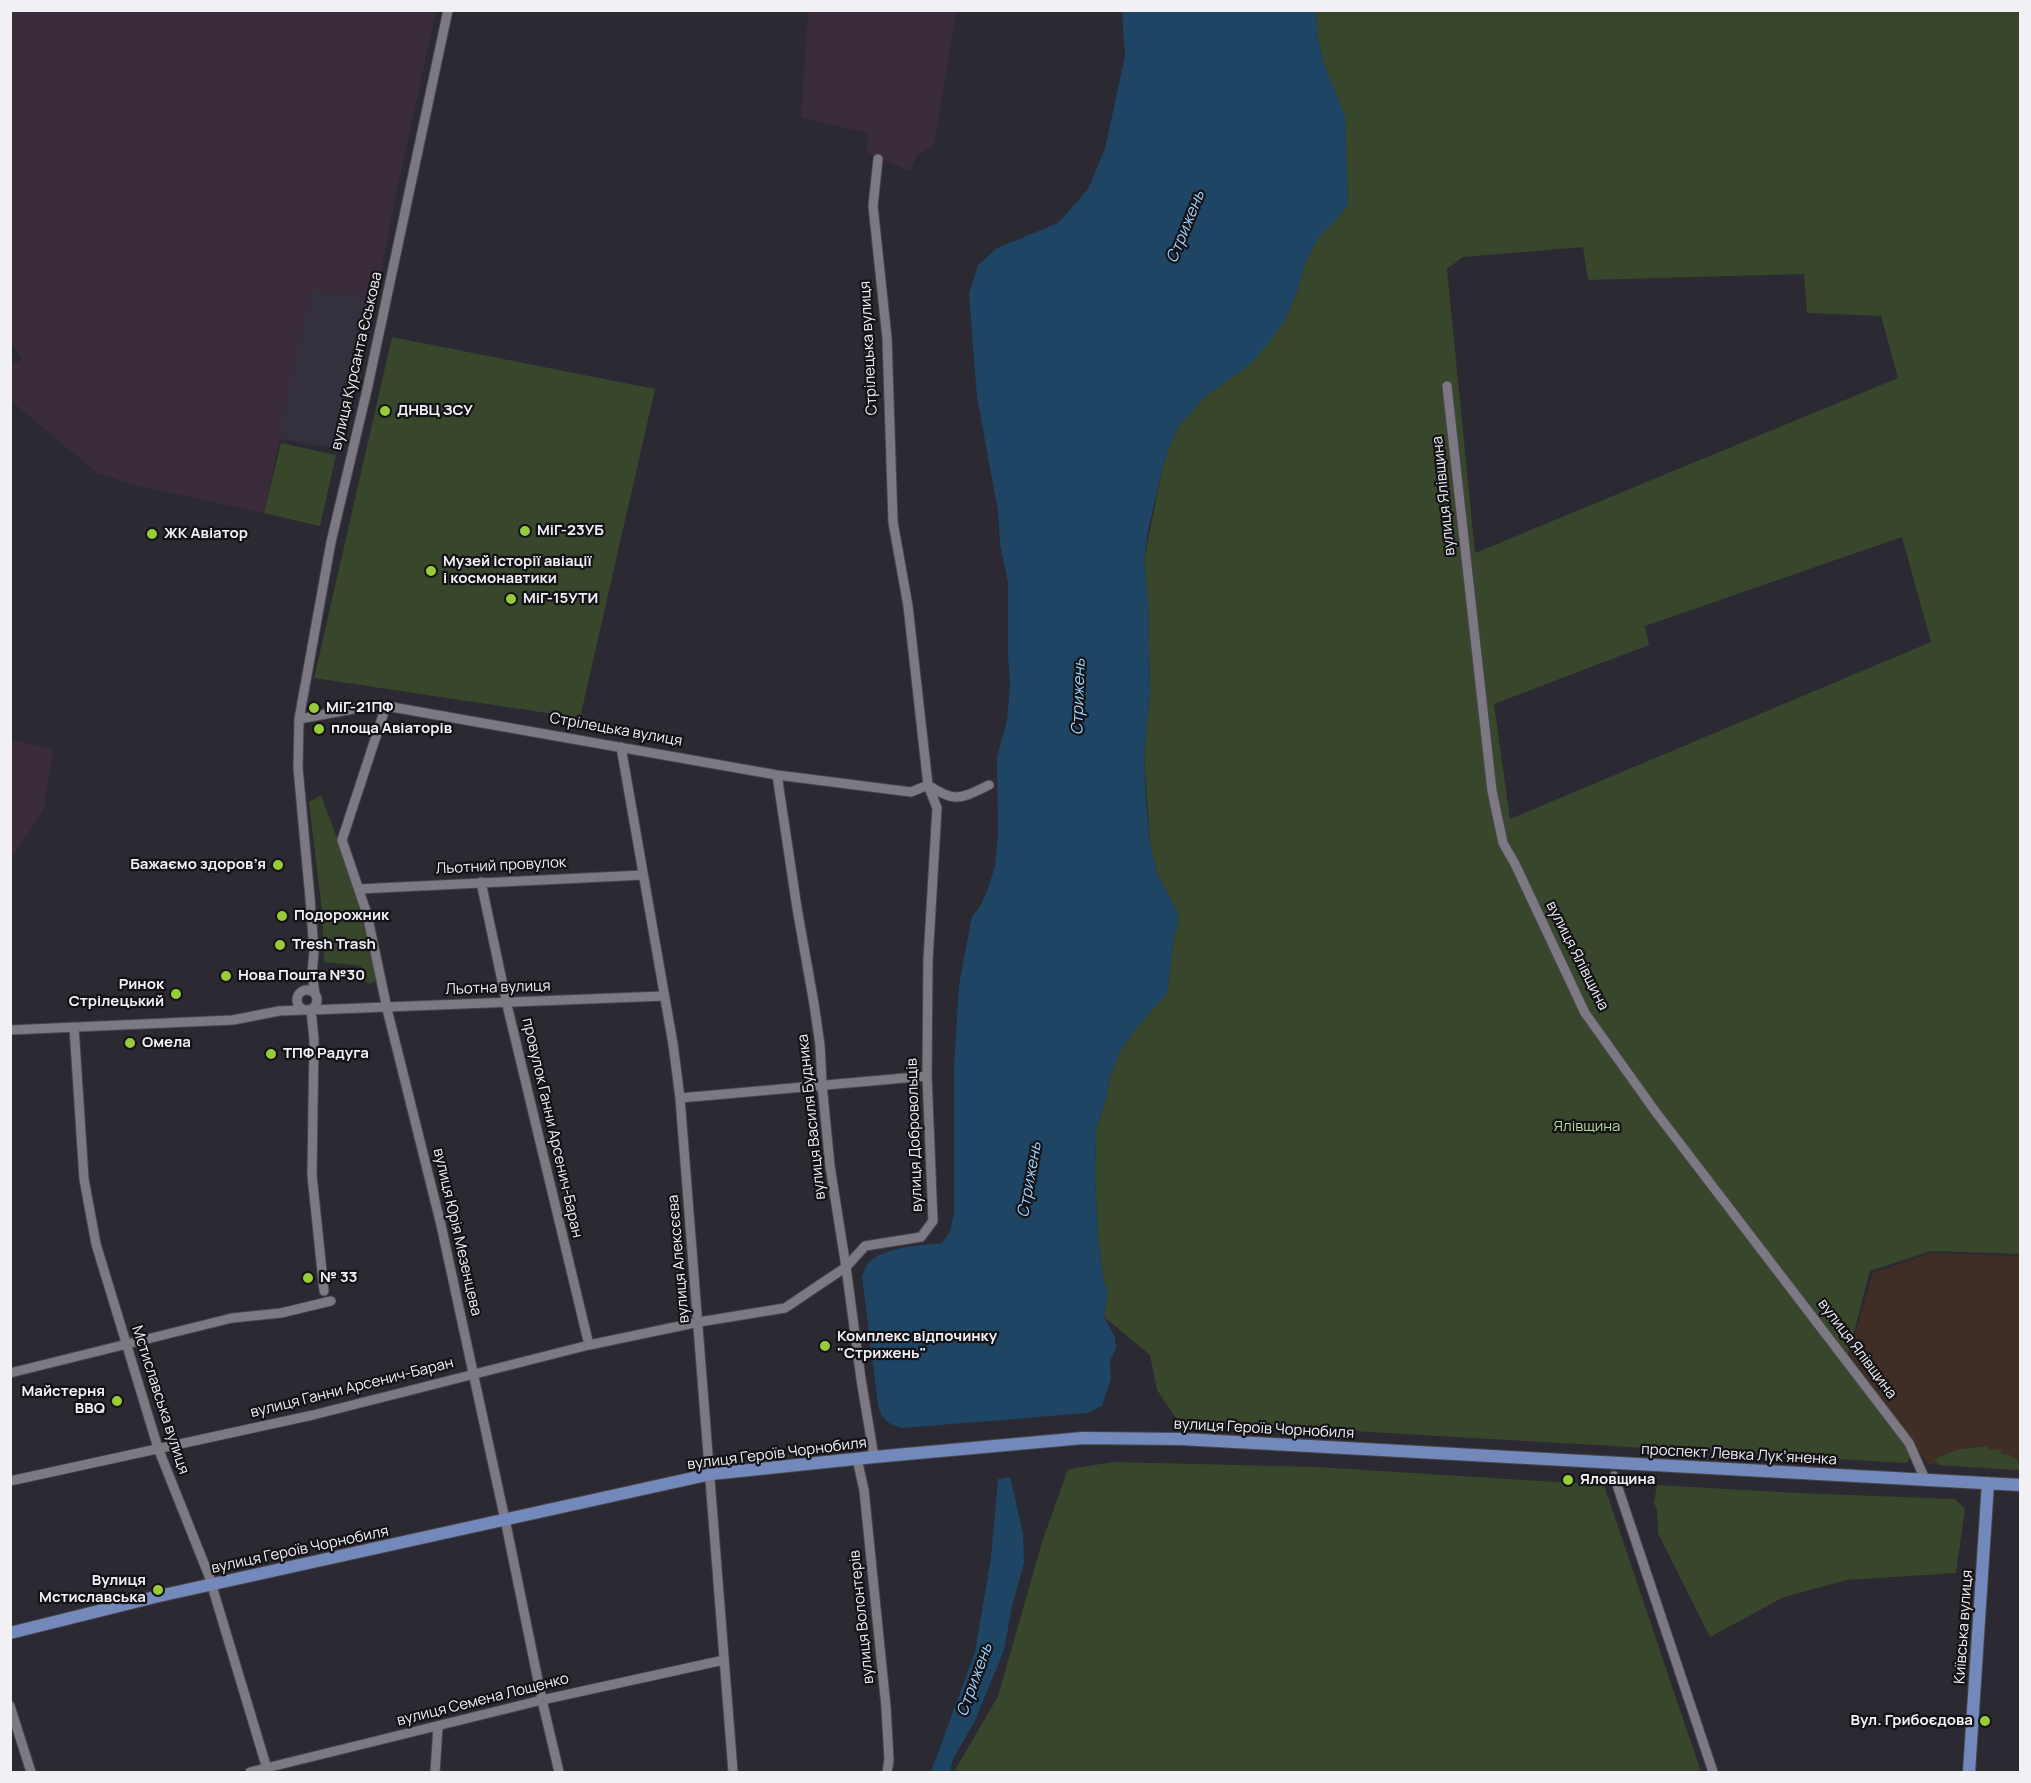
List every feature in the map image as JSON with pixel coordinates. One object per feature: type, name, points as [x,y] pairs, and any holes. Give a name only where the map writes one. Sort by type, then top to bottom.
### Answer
[{"type":"main road","name":"вулиця Героїв Чорнобиля","points":[[10,1633],[212,1585],[711,1474],[1083,1438],[1141,1438],[1456,1455]]},
{"type":"main road","name":"проспект Левка Лукʼяненка","points":[[1456,1455],[2020,1485]]},
{"type":"main road","name":"Київська вулиця","points":[[1970,1773],[1988,1483]]},
{"type":"street","name":"вулиця Курсанта Єськова","points":[[298,719],[331,542],[370,378],[447,10]]},
{"type":"street","name":"Стрілецька вулиця","points":[[298,719],[375,705],[386,706],[777,775],[911,792],[927,785],[908,606],[893,522],[887,338],[873,206],[878,159]]},
{"type":"street","name":"вулиця Ялівщина","points":[[1447,386],[1492,791],[1506,852],[1515,864],[1585,1013],[1655,1111],[1909,1443],[1925,1479]]},
{"type":"street","name":"вулиця Юрія Мезенцева","points":[[386,706],[342,840],[359,889],[443,1235],[559,1773]]},
{"type":"street","name":"Льотна вулиця","points":[[298,719],[298,768],[314,951],[312,975],[316,995]]},
{"type":"street","name":"вулиця Алексєєва","points":[[621,747],[673,1044],[680,1098],[733,1773]]},
{"type":"street","name":"вулиця Василя Будника","points":[[777,775],[817,1024],[830,1166],[874,1457]]},
{"type":"street","points":[[927,785],[945,796],[964,797],[989,785]]},
{"type":"street","name":"вулиця Добровольців","points":[[699,1322],[785,1308],[846,1266],[865,1246],[921,1237],[933,1221],[927,1076],[928,960],[937,808],[927,785]]},
{"type":"street","name":"Льотний провулок","points":[[359,889],[644,874]]},
{"type":"street","name":"провулок Ганни Арсенич-Баран","points":[[481,882],[588,1345]]},
{"type":"street","name":"Льотна вулиця","points":[[279,1011],[300,994],[312,975]]},
{"type":"street","points":[[308,1010],[298,1005],[300,994],[309,990],[333,1008]]},
{"type":"street","points":[[308,1010],[316,1006],[316,995]]},
{"type":"street","name":"Льотна вулиця","points":[[10,1030],[233,1020],[279,1011],[333,1008],[387,1008],[664,996]]},
{"type":"street","points":[[308,1010],[314,1039],[312,1175],[324,1291]]},
{"type":"street","name":"Мстиславська вулиця","points":[[74,1027],[84,1179],[96,1244],[158,1448],[212,1585],[267,1771]]},
{"type":"street","points":[[680,1098],[927,1076]]},
{"type":"street","points":[[10,1373],[232,1318],[281,1313],[331,1301]]},
{"type":"street","name":"вулиця Ганни Арсенич-Баран","points":[[10,1481],[313,1415],[588,1345],[699,1322]]},
{"type":"street","name":"вулиця Волонтерів","points":[[857,1459],[864,1490],[886,1707],[888,1760],[886,1773]]},
{"type":"street","points":[[1614,1476],[1713,1773]]},
{"type":"street","name":"вулиця Семена Лощенко","points":[[250,1773],[267,1771],[542,1700],[724,1660]]},
{"type":"street","points":[[10,1706],[31,1773]]},
{"type":"street","points":[[435,1773],[438,1727]]},
{"type":"shaded area","points":[[10,11],[436,11],[394,204],[376,300],[311,291],[264,513],[138,486],[97,473],[11,401],[11,364],[22,360],[10,342]]},
{"type":"shaded area","points":[[808,11],[957,11],[934,146],[917,155],[910,171],[866,152],[868,133],[801,118]]},
{"type":"shaded area","points":[[311,290],[376,300],[341,449],[280,439],[281,424]]},
{"type":"shaded area","points":[[11,739],[53,750],[44,810],[14,855],[10,854]]},
{"type":"shaded area","points":[[1932,1253],[2020,1256],[2020,1471],[1928,1464],[1849,1355],[1873,1273]]},
{"type":"green space","name":"Ялівщина","points":[[1316,11],[2020,11],[2020,1254],[1931,1251],[1870,1271],[1845,1366],[1913,1453],[1907,1463],[1178,1421],[1157,1390],[1150,1355],[1104,1317],[1108,1292],[1103,1278],[1098,1235],[1095,1176],[1096,1129],[1107,1096],[1110,1076],[1120,1051],[1167,993],[1178,924],[1178,914],[1157,873],[1150,843],[1144,755],[1150,693],[1148,602],[1144,560],[1163,465],[1177,428],[1205,397],[1250,364],[1285,320],[1305,264],[1317,239],[1348,206],[1345,117],[1325,67],[1318,40]],"holes":[[[1583,247],[1588,280],[1804,274],[1807,313],[1881,316],[1898,378],[1475,553],[1447,269],[1463,257]],[[1902,537],[1931,642],[1510,819],[1494,704],[1649,645],[1645,626]]]},
{"type":"green space","points":[[392,337],[655,389],[580,718],[314,678]]},
{"type":"green space","points":[[281,443],[336,455],[320,526],[264,513]]},
{"type":"green space","points":[[321,795],[357,892],[376,981],[369,984],[362,979],[361,966],[324,962],[322,911],[309,802]]},
{"type":"green space","points":[[1988,1446],[1988,1449],[2001,1450],[2001,1454],[2010,1455],[2020,1463],[2020,1468],[2015,1470],[1939,1465],[1933,1460],[1956,1450]]},
{"type":"green space","points":[[1114,1462],[1317,1467],[1604,1485],[1701,1772],[954,1772],[998,1696],[1042,1542],[1068,1469]]},
{"type":"green space","points":[[1657,1485],[1955,1499],[1965,1509],[1956,1573],[1847,1580],[1784,1597],[1710,1637],[1658,1533],[1657,1510],[1654,1503]]},
{"type":"water","name":"Стрижень","points":[[1122,11],[1316,11],[1318,40],[1325,67],[1345,116],[1348,206],[1317,240],[1305,264],[1285,320],[1268,344],[1250,364],[1205,397],[1177,428],[1163,465],[1148,531],[1144,560],[1148,602],[1150,693],[1144,755],[1146,802],[1150,843],[1157,873],[1178,914],[1178,924],[1167,993],[1120,1051],[1110,1076],[1107,1096],[1096,1129],[1095,1176],[1098,1236],[1103,1278],[1108,1292],[1104,1317],[1115,1337],[1116,1348],[1110,1361],[1111,1378],[1102,1406],[1087,1413],[903,1428],[887,1421],[878,1406],[862,1276],[868,1263],[883,1253],[942,1243],[950,1232],[954,1213],[954,1066],[959,985],[972,916],[979,908],[988,889],[995,866],[998,833],[997,757],[1007,720],[1010,684],[1008,583],[1000,544],[998,511],[977,397],[969,294],[978,265],[997,248],[1058,223],[1088,189],[1105,149],[1125,56]]},
{"type":"water","name":"Стрижень","points":[[1010,1477],[1023,1533],[1024,1563],[1012,1606],[1004,1650],[975,1721],[953,1759],[950,1772],[931,1772],[975,1652],[991,1558],[998,1479]]},
{"type":"place","name":"ДНВЦ ЗСУ","points":[[385,411]]},
{"type":"place","name":"МіГ-23УБ","points":[[525,531]]},
{"type":"place","name":"ЖК Авіатор","points":[[152,534]]},
{"type":"place","name":"Музей історії авіації і космонавтики","points":[[431,571]]},
{"type":"place","name":"МіГ-15УТИ","points":[[511,599]]},
{"type":"place","name":"МіГ-21ПФ","points":[[314,708]]},
{"type":"place","name":"площа Авіаторів","points":[[319,729]]},
{"type":"place","name":"Бажаємо здоров’я","points":[[278,865]]},
{"type":"place","name":"Подорожник","points":[[282,916]]},
{"type":"place","name":"Tresh Trash","points":[[280,945]]},
{"type":"place","name":"Нова Пошта №30","points":[[226,976]]},
{"type":"place","name":"Ринок Стрілецький","points":[[176,994]]},
{"type":"place","name":"Омела","points":[[130,1043]]},
{"type":"place","name":"ТПФ Радуга","points":[[271,1054]]},
{"type":"place","name":"№ 33","points":[[308,1278]]},
{"type":"place","name":"Комплекс відпочинку \"Стрижень\"","points":[[825,1346]]},
{"type":"place","name":"Майстерня BBQ","points":[[117,1401]]},
{"type":"place","name":"Яловщина","points":[[1568,1480]]},
{"type":"place","name":"Вулиця Мстиславська","points":[[158,1590]]},
{"type":"place","name":"Вул. Грибоєдова","points":[[1985,1721]]}]
